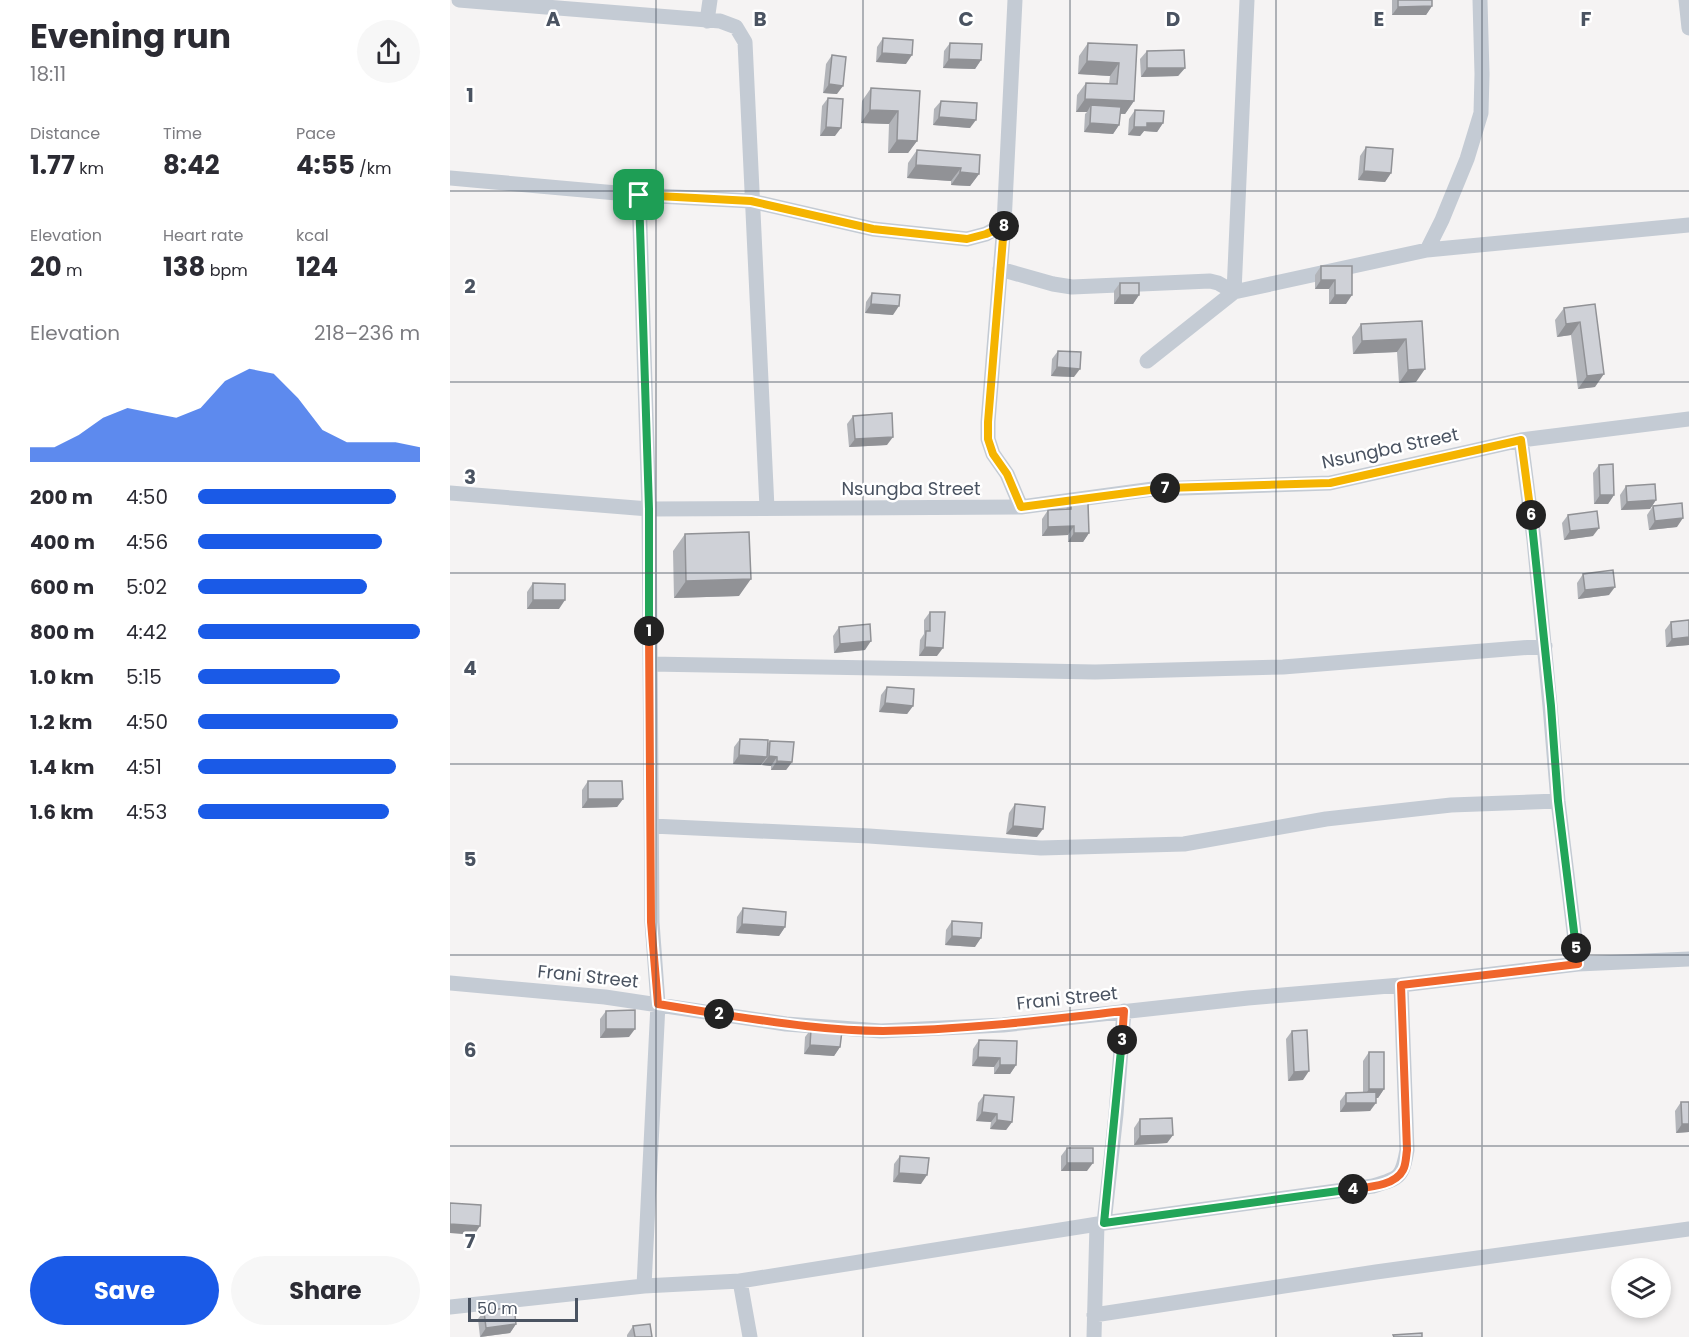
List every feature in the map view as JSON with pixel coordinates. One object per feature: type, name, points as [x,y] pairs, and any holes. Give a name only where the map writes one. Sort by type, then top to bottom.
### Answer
[{"type":"street","points":[[450,8],[451,0]]},
{"type":"street","points":[[459,0],[720,21],[736,27],[745,42],[767,508]]},
{"type":"street","points":[[707,21],[710,0]]},
{"type":"street","points":[[1015,0],[1004,224],[988,439],[993,454],[1007,474],[1021,507]]},
{"type":"street","points":[[1233,292],[1247,0]]},
{"type":"street","points":[[1426,250],[1442,220],[1467,159],[1481,114],[1480,0]]},
{"type":"street","points":[[1686,0],[1689,28]]},
{"type":"street","points":[[450,178],[639,195],[751,201],[873,229],[967,239],[986,234],[1004,224]]},
{"type":"street","points":[[639,195],[649,509],[651,922],[658,1004],[644,1286]]},
{"type":"street","points":[[1147,361],[1233,292],[1426,250],[1689,225]]},
{"type":"street","points":[[1000,269],[1072,287],[1210,281],[1233,292]]},
{"type":"street","name":"Nsungba Street","points":[[450,493],[649,509],[1021,507],[1153,489],[1330,483],[1521,440],[1689,419]]},
{"type":"street","points":[[1521,440],[1545,646],[1558,801],[1578,964]]},
{"type":"street","points":[[650,664],[1095,672],[1283,667],[1545,646]]},
{"type":"street","points":[[651,826],[869,836],[1041,848],[1184,844],[1326,819],[1451,805],[1558,801]]},
{"type":"street","name":"Frani Street","points":[[450,983],[605,997],[786,1024],[881,1031],[1003,1025],[1248,998],[1401,985],[1578,964],[1689,959]]},
{"type":"street","points":[[450,1307],[644,1286],[740,1281],[1100,1224],[1373,1186],[1394,1180],[1403,1170],[1407,1150],[1401,985]]},
{"type":"street","points":[[1094,1337],[1100,1224],[1116,1114],[1124,1011]]},
{"type":"street","points":[[1094,1316],[1376,1272],[1689,1229]]},
{"type":"street","points":[[740,1281],[750,1337]]},
{"type":"building","points":[[1398,0],[1432,0],[1432,6],[1398,7]]},
{"type":"building","points":[[883,38],[913,40],[912,55],[882,53]]},
{"type":"building","points":[[950,43],[982,44],[981,60],[949,59]]},
{"type":"building","points":[[1088,43],[1137,45],[1134,101],[1085,99],[1086,83],[1117,84],[1119,63],[1087,61]]},
{"type":"building","points":[[1184,50],[1185,68],[1147,68],[1147,51]]},
{"type":"building","points":[[832,55],[846,57],[843,86],[829,84]]},
{"type":"building","points":[[871,88],[920,91],[917,141],[897,140],[898,111],[870,110]]},
{"type":"building","points":[[828,98],[843,99],[841,128],[826,127]]},
{"type":"building","points":[[941,101],[977,103],[976,120],[939,117]]},
{"type":"building","points":[[1091,105],[1121,107],[1119,125],[1090,123]]},
{"type":"building","points":[[1135,110],[1164,111],[1163,123],[1147,123],[1147,127],[1134,127]]},
{"type":"building","points":[[1366,147],[1393,149],[1391,173],[1364,171]]},
{"type":"building","points":[[917,150],[980,155],[979,174],[960,172],[961,168],[916,165]]},
{"type":"building","points":[[1321,266],[1352,266],[1352,295],[1335,295],[1335,280],[1321,280]]},
{"type":"building","points":[[1120,283],[1139,283],[1139,295],[1120,295]]},
{"type":"building","points":[[872,293],[900,295],[899,306],[871,304]]},
{"type":"building","points":[[1595,304],[1604,374],[1587,376],[1580,322],[1566,324],[1564,308]]},
{"type":"building","points":[[1422,321],[1425,369],[1408,370],[1406,339],[1362,341],[1361,324]]},
{"type":"building","points":[[1058,351],[1081,352],[1080,369],[1057,367]]},
{"type":"building","points":[[892,413],[893,437],[855,439],[853,416]]},
{"type":"building","points":[[1613,464],[1614,495],[1600,495],[1599,465]]},
{"type":"building","points":[[1655,484],[1656,500],[1627,502],[1626,486]]},
{"type":"building","points":[[1071,503],[1088,503],[1089,533],[1074,533],[1074,526],[1048,527],[1048,510],[1071,509]]},
{"type":"building","points":[[1682,503],[1683,518],[1655,521],[1653,506]]},
{"type":"building","points":[[1597,511],[1599,528],[1570,531],[1568,515]]},
{"type":"building","points":[[749,532],[751,579],[686,581],[685,534]]},
{"type":"building","points":[[1613,570],[1615,587],[1585,590],[1583,574]]},
{"type":"building","points":[[533,583],[565,584],[565,600],[533,600]]},
{"type":"building","points":[[930,612],[945,612],[943,648],[925,647],[926,631],[930,631]]},
{"type":"building","points":[[1689,620],[1689,637],[1672,639],[1671,622]]},
{"type":"building","points":[[870,624],[871,641],[840,644],[839,627]]},
{"type":"building","points":[[887,687],[914,689],[913,706],[885,703]]},
{"type":"building","points":[[740,739],[768,740],[767,757],[739,755]]},
{"type":"building","points":[[770,741],[794,742],[792,762],[777,761],[777,757],[769,756]]},
{"type":"building","points":[[588,781],[622,781],[623,799],[588,799]]},
{"type":"building","points":[[1015,804],[1045,807],[1043,829],[1013,826]]},
{"type":"building","points":[[743,908],[786,912],[785,927],[742,924]]},
{"type":"building","points":[[952,921],[982,923],[981,938],[952,936]]},
{"type":"building","points":[[635,1010],[635,1029],[606,1029],[606,1011]]},
{"type":"building","points":[[811,1029],[842,1031],[840,1047],[810,1045]]},
{"type":"building","points":[[1307,1030],[1309,1071],[1294,1072],[1292,1031]]},
{"type":"building","points":[[979,1040],[1017,1041],[1016,1065],[1000,1065],[1000,1058],[978,1057]]},
{"type":"building","points":[[1369,1052],[1384,1052],[1384,1089],[1369,1089]]},
{"type":"building","points":[[1376,1092],[1376,1103],[1346,1103],[1346,1093]]},
{"type":"building","points":[[984,1095],[1014,1097],[1012,1122],[997,1120],[997,1114],[982,1112]]},
{"type":"building","points":[[1681,1102],[1689,1102],[1689,1124],[1682,1124]]},
{"type":"building","points":[[1172,1118],[1173,1135],[1140,1136],[1140,1119]]},
{"type":"building","points":[[1067,1148],[1093,1148],[1093,1163],[1067,1163]]},
{"type":"building","points":[[900,1156],[929,1158],[927,1175],[899,1173]]},
{"type":"building","points":[[450,1203],[481,1205],[480,1226],[450,1224]]},
{"type":"building","points":[[514,1307],[516,1324],[486,1328],[484,1311]]},
{"type":"building","points":[[650,1324],[652,1337],[635,1337],[633,1326]]},
{"type":"building","points":[[1422,1333],[1422,1337],[1394,1337],[1393,1335]]},
{"type":"route","points":[[639,195],[751,201],[873,229],[967,239],[986,234],[1004,224],[988,439],[993,454],[1007,474],[1021,507],[1153,489],[1330,483],[1521,440],[1545,646],[1558,801],[1578,964],[1401,985],[1407,1150],[1403,1170],[1394,1180],[1373,1186],[1104,1223],[1124,1011],[1003,1025],[881,1031],[786,1024],[658,1004],[651,922],[649,509],[639,195]]}]
